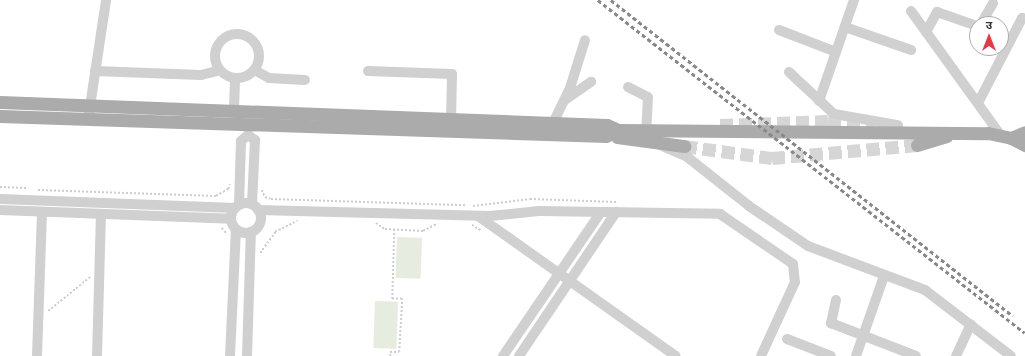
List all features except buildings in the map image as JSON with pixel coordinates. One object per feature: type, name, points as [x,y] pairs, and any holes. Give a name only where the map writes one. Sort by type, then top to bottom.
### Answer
[{"type":"main road","points":[[0,102],[553,123],[612,130]]},
{"type":"main road","points":[[0,116],[248,130],[648,130],[954,133]]},
{"type":"main road","points":[[876,125],[898,125],[954,133],[1006,137],[1025,145]]},
{"type":"main road","points":[[648,130],[684,146]]},
{"type":"main road","points":[[1006,137],[1025,132]]},
{"type":"main road","points":[[917,145],[954,133]]},
{"type":"street","points":[[88,120],[106,0]]},
{"type":"street","points":[[819,100],[854,0]]},
{"type":"street","points":[[986,16],[993,3]]},
{"type":"street","points":[[911,11],[978,103],[1006,137]]},
{"type":"street","points":[[926,32],[937,12],[969,23]]},
{"type":"street","points":[[978,103],[1022,18]]},
{"type":"street","points":[[845,27],[911,50]]},
{"type":"street","points":[[779,30],[836,52]]},
{"type":"street","points":[[217,71],[218,40],[231,35],[255,40],[256,71]]},
{"type":"street","points":[[553,123],[564,102],[585,40]]},
{"type":"street","points":[[95,71],[201,75],[217,71],[235,78],[256,71],[269,78],[305,80]]},
{"type":"street","points":[[368,71],[452,74],[451,120]]},
{"type":"street","points":[[789,72],[834,114],[898,125]]},
{"type":"street","points":[[235,78],[240,110],[248,130],[255,140],[255,207],[261,223],[251,232],[247,356]]},
{"type":"street","points":[[564,102],[591,82]]},
{"type":"street","points":[[628,87],[648,97],[648,130],[686,156],[749,206],[808,246],[884,276],[925,290],[971,324],[1005,354]]},
{"type":"street","points":[[323,130],[324,114]]},
{"type":"street","points":[[230,356],[236,230],[231,219],[237,206],[241,142],[248,130]]},
{"type":"street","points":[[0,199],[237,206],[478,216],[539,211],[720,214],[793,264],[794,282],[761,356]]},
{"type":"street","points":[[0,210],[231,219]]},
{"type":"street","points":[[37,356],[42,212]]},
{"type":"street","points":[[503,356],[601,212]]},
{"type":"street","points":[[519,356],[616,212]]},
{"type":"street","points":[[96,356],[101,214]]},
{"type":"street","points":[[478,216],[558,275],[569,281],[676,356]]},
{"type":"street","points":[[236,230],[251,232]]},
{"type":"street","points":[[856,356],[884,276]]},
{"type":"street","points":[[836,300],[830,321],[916,356]]},
{"type":"street","points":[[956,356],[971,324]]},
{"type":"street","points":[[787,339],[832,356]]},
{"type":"path","points":[[38,190],[216,196],[228,189],[231,180]]},
{"type":"path","points":[[0,187],[27,188]]},
{"type":"path","points":[[259,255],[276,232],[299,220]]},
{"type":"path","points":[[373,220],[385,229],[429,230],[441,220]]},
{"type":"path","points":[[466,221],[484,232]]},
{"type":"path","points":[[218,224],[229,237]]},
{"type":"path","points":[[390,356],[390,352],[399,352],[402,299],[392,299],[394,229]]},
{"type":"path","points":[[46,304],[46,312],[92,275],[92,283]]},
{"type":"shaded area","points":[[397,237],[422,238],[421,279],[396,278]]},
{"type":"shaded area","points":[[375,301],[398,302],[396,349],[373,348]]},
{"type":"tunnel","points":[[720,125],[828,121],[875,124]]},
{"type":"tunnel","points":[[684,146],[772,158],[917,145]]},
{"type":"railway","points":[[598,0],[1025,333]]},
{"type":"railway","points":[[611,0],[1013,316]]}]
